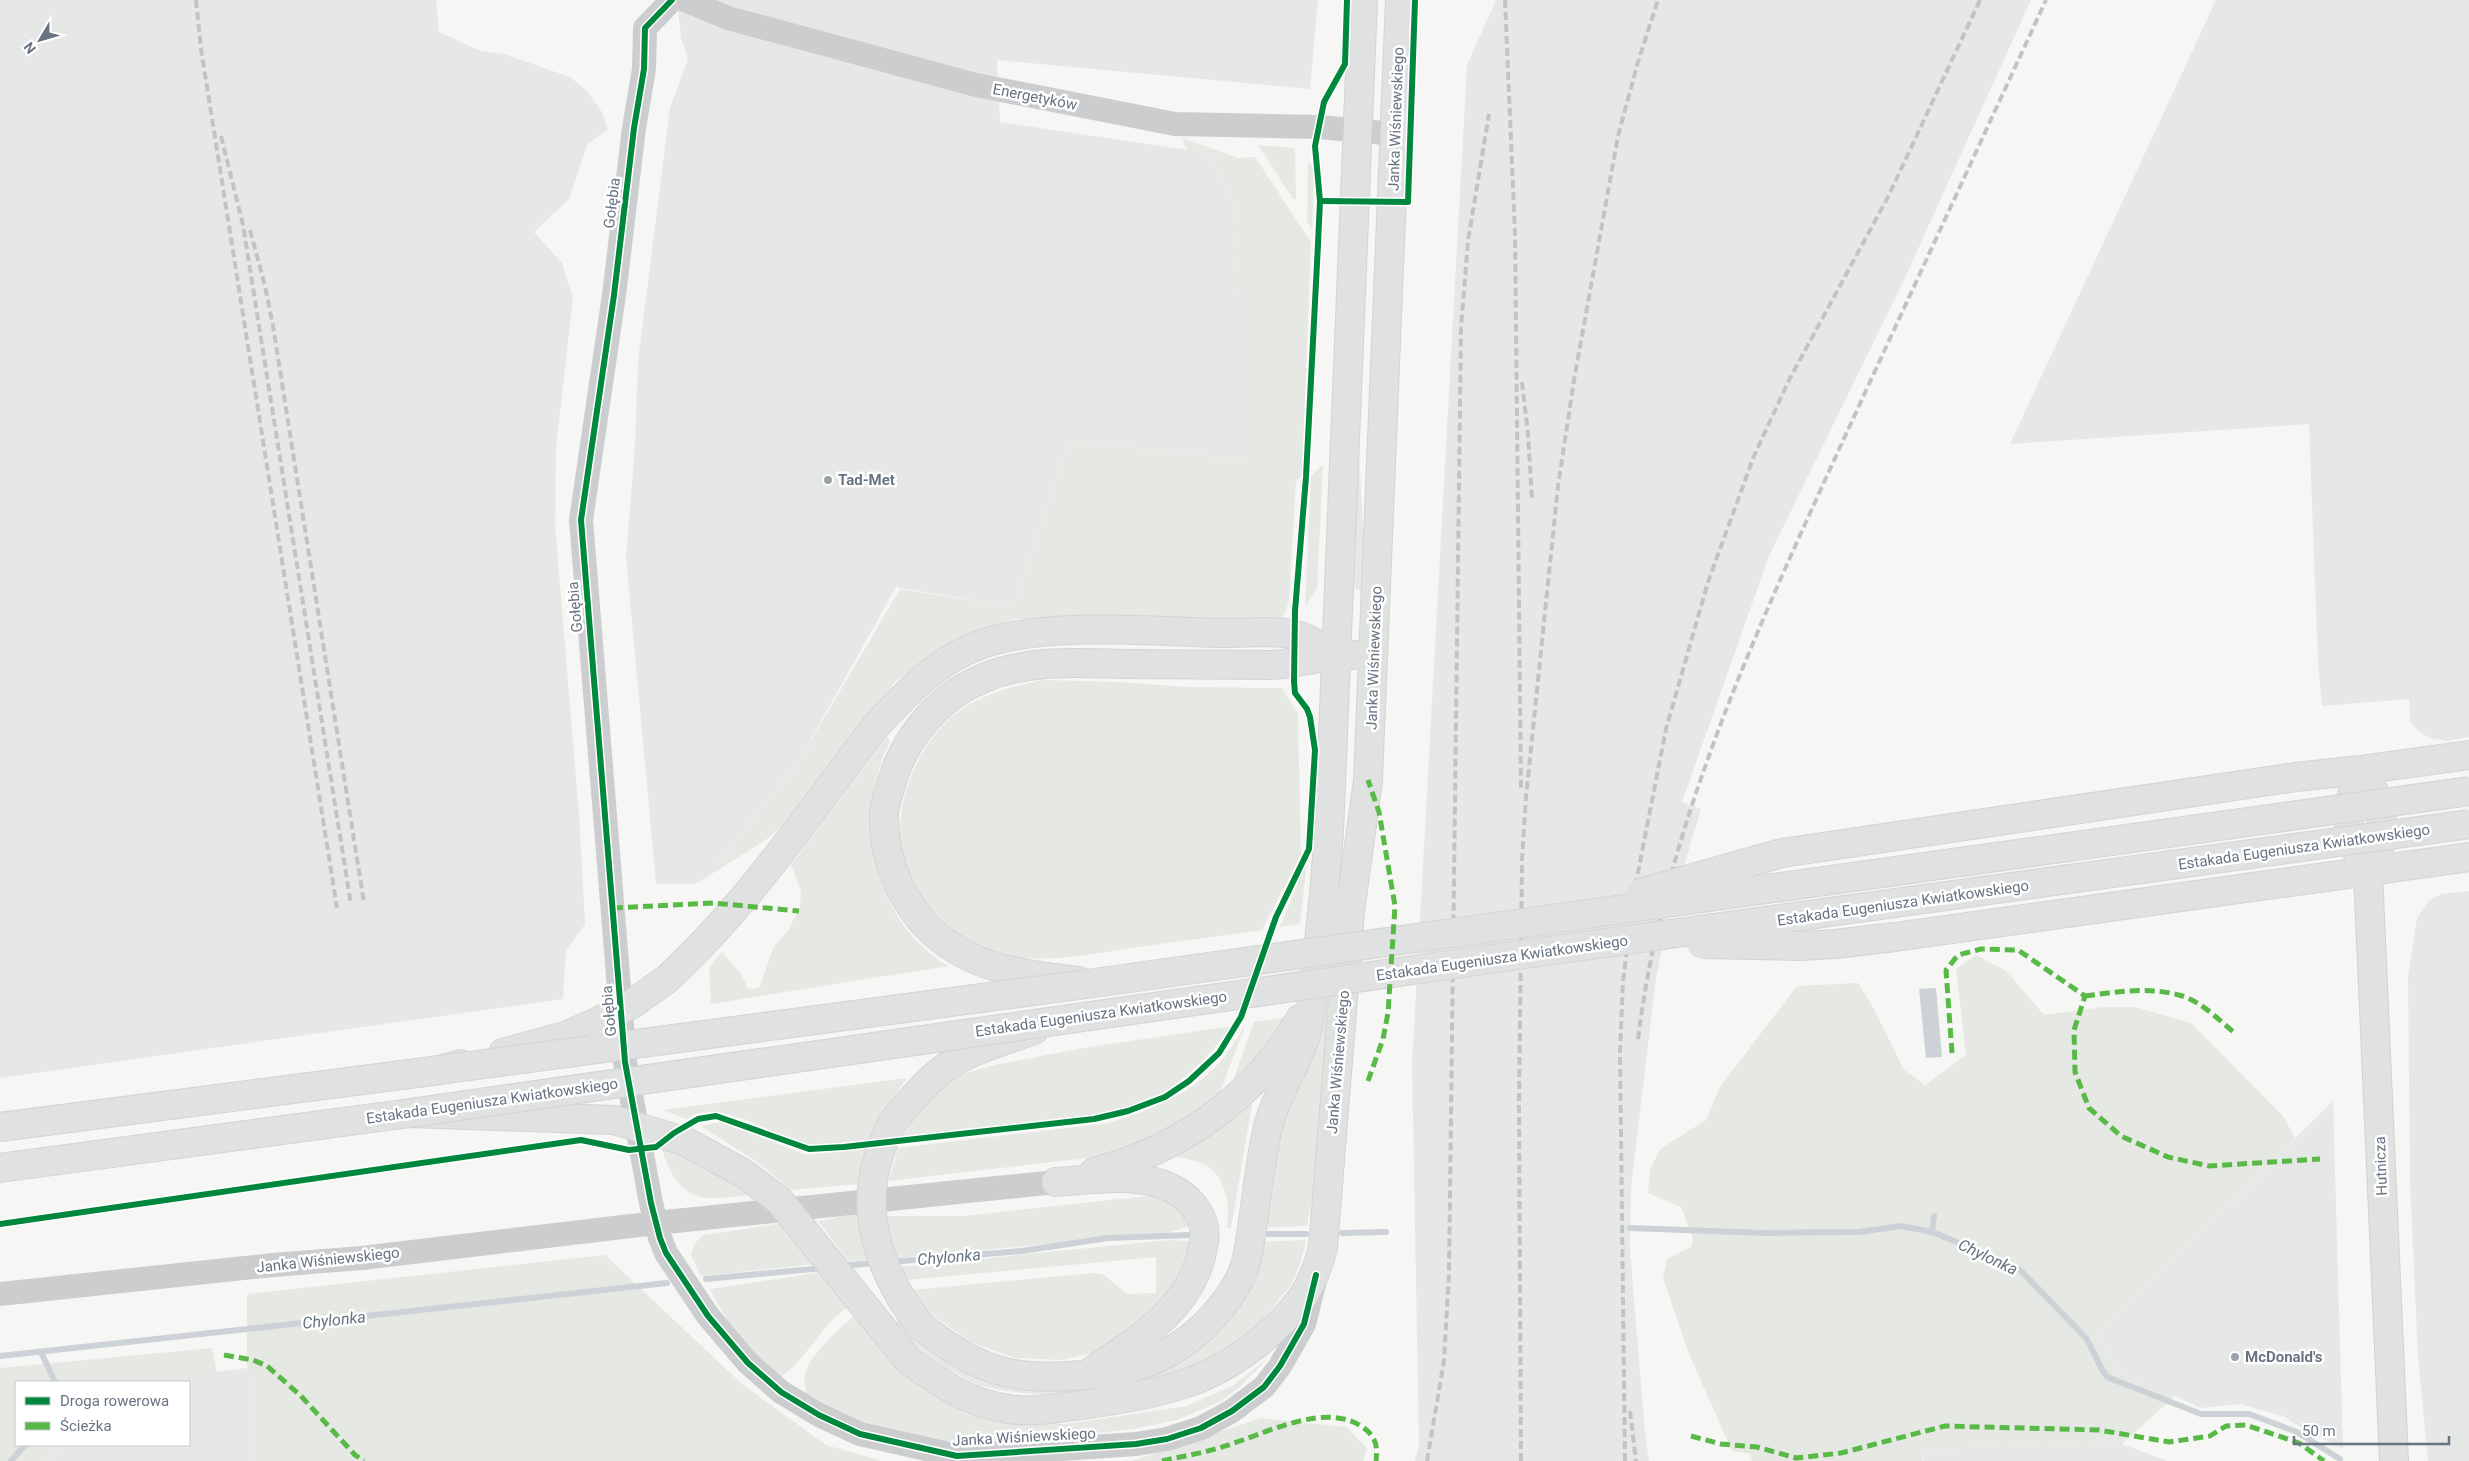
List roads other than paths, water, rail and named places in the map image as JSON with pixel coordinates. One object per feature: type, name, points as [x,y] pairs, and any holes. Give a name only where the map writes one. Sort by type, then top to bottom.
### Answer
[{"type":"main road","name":"Janka Wiśniewskiego","points":[[1314,985],[1329,832],[1363,0]]},
{"type":"main road","name":"Janka Wiśniewskiego","points":[[1316,1275],[1323,1247],[1328,1198],[1350,912],[1368,780],[1400,0]]},
{"type":"main road","points":[[440,1070],[564,1036],[615,1013],[667,979],[734,912],[875,727],[900,700],[932,671],[955,656],[985,643],[1015,635],[1076,631],[1295,634],[1337,655]]},
{"type":"main road","points":[[1094,983],[1018,973],[975,960],[944,942],[913,911],[896,881],[886,842],[884,812],[892,779],[910,739],[931,713],[958,692],[984,677],[1035,665],[1055,663],[1270,665],[1295,664],[1337,655],[1374,655]]},
{"type":"main road","points":[[1543,921],[1782,853],[2296,777],[2469,754]]},
{"type":"main road","name":"Hutnicza","points":[[2360,770],[2369,782],[2383,818],[2382,845],[2368,872],[2394,1461]]},
{"type":"main road","name":"Estakada Eugeniusza Kwiatkowskiego","points":[[0,1127],[1094,983],[2469,791]]},
{"type":"main road","name":"Estakada Eugeniusza Kwiatkowskiego","points":[[0,1168],[2469,824]]},
{"type":"main road","points":[[1617,943],[1778,946],[1835,944],[2469,857]]},
{"type":"main road","points":[[1056,1182],[1116,1166],[1165,1146],[1197,1128],[1222,1110],[1246,1088],[1282,1048],[1302,1014],[1314,985]]},
{"type":"main road","points":[[1060,1020],[976,1052],[944,1069],[924,1085],[892,1122],[881,1147],[873,1180],[872,1201],[876,1234],[886,1272],[901,1298],[922,1326],[946,1346],[992,1370],[1037,1378],[1110,1374],[1140,1366],[1168,1354],[1190,1340],[1213,1318],[1233,1291],[1247,1260],[1261,1163],[1270,1122],[1282,1086],[1303,1045],[1314,985]]},
{"type":"main road","points":[[410,1112],[614,1120],[684,1141],[743,1173],[779,1200],[908,1360],[947,1388],[1008,1409],[1040,1410],[1144,1395],[1200,1379],[1252,1350],[1286,1317],[1316,1275]]},
{"type":"main road","points":[[1056,1182],[1110,1178],[1154,1182],[1178,1192],[1193,1204],[1203,1219],[1205,1239],[1202,1258],[1193,1281],[1182,1296],[1166,1316],[1126,1348],[1086,1375]]},
{"type":"street","name":"Gołębia","points":[[656,1223],[626,1062],[581,520],[614,295],[634,128],[644,69],[645,28],[672,0]]},
{"type":"street","name":"Energetyków","points":[[685,0],[728,18],[1001,90],[1175,124],[1319,126],[1358,132],[1395,134]]},
{"type":"street","points":[[2430,760],[2469,770]]},
{"type":"street","points":[[2442,861],[2469,846]]},
{"type":"street","name":"Janka Wiśniewskiego","points":[[0,1294],[273,1265],[362,1258],[656,1223],[1056,1182]]},
{"type":"street","name":"Janka Wiśniewskiego","points":[[656,1223],[666,1253],[708,1316],[748,1362],[781,1392],[819,1415],[860,1434],[957,1456],[1136,1444],[1167,1439],[1201,1428],[1232,1411],[1264,1387],[1280,1366],[1304,1324],[1316,1275]]},
{"type":"waterway","points":[[1932,1232],[1934,1216]]},
{"type":"waterway","name":"Chylonka","points":[[1630,1228],[1764,1233],[1859,1232],[1901,1226],[1932,1232],[1996,1258],[2020,1270],[2086,1338],[2107,1377],[2201,1414],[2249,1414],[2297,1432],[2340,1459]]},
{"type":"waterway","name":"Chylonka","points":[[1342,1233],[1386,1232]]},
{"type":"waterway","name":"Chylonka","points":[[1263,1234],[1306,1234]]},
{"type":"waterway","name":"Chylonka","points":[[891,1262],[1022,1251],[1108,1238],[1191,1235]]},
{"type":"waterway","name":"Chylonka","points":[[841,1266],[876,1263]]},
{"type":"waterway","name":"Chylonka","points":[[706,1279],[824,1268]]},
{"type":"waterway","name":"Chylonka","points":[[0,1356],[667,1283]]},
{"type":"waterway","points":[[41,1352],[55,1381]]},
{"type":"waterway","points":[[11,1461],[24,1446]]},
{"type":"railway","points":[[196,0],[201,49],[337,908]]},
{"type":"railway","points":[[1505,0],[1515,233],[1521,790]]},
{"type":"railway","points":[[1521,1461],[1519,1103],[1522,860],[1526,797],[1558,486],[1574,380],[1618,136],[1638,62],[1658,0]]},
{"type":"railway","points":[[1625,1461],[1620,1052],[1623,982],[1633,898],[1666,729],[1708,582],[1754,456],[1789,380],[1888,197],[1980,0]]},
{"type":"railway","points":[[1638,1039],[1651,961],[1668,884],[1691,809],[1745,662],[1808,517],[2046,0]]},
{"type":"railway","points":[[1427,1461],[1444,1361],[1449,1272],[1461,328],[1468,241],[1489,114]]},
{"type":"railway","points":[[221,136],[243,225],[351,905]]},
{"type":"railway","points":[[250,230],[265,286],[273,326],[364,903]]},
{"type":"railway","points":[[1522,382],[1528,434],[1532,499]]},
{"type":"railway","points":[[1630,1411],[1636,1461]]},
{"type":"place","name":"Tad-Met","points":[[828,480]]},
{"type":"place","name":"McDonald's","points":[[2235,1357]]}]
